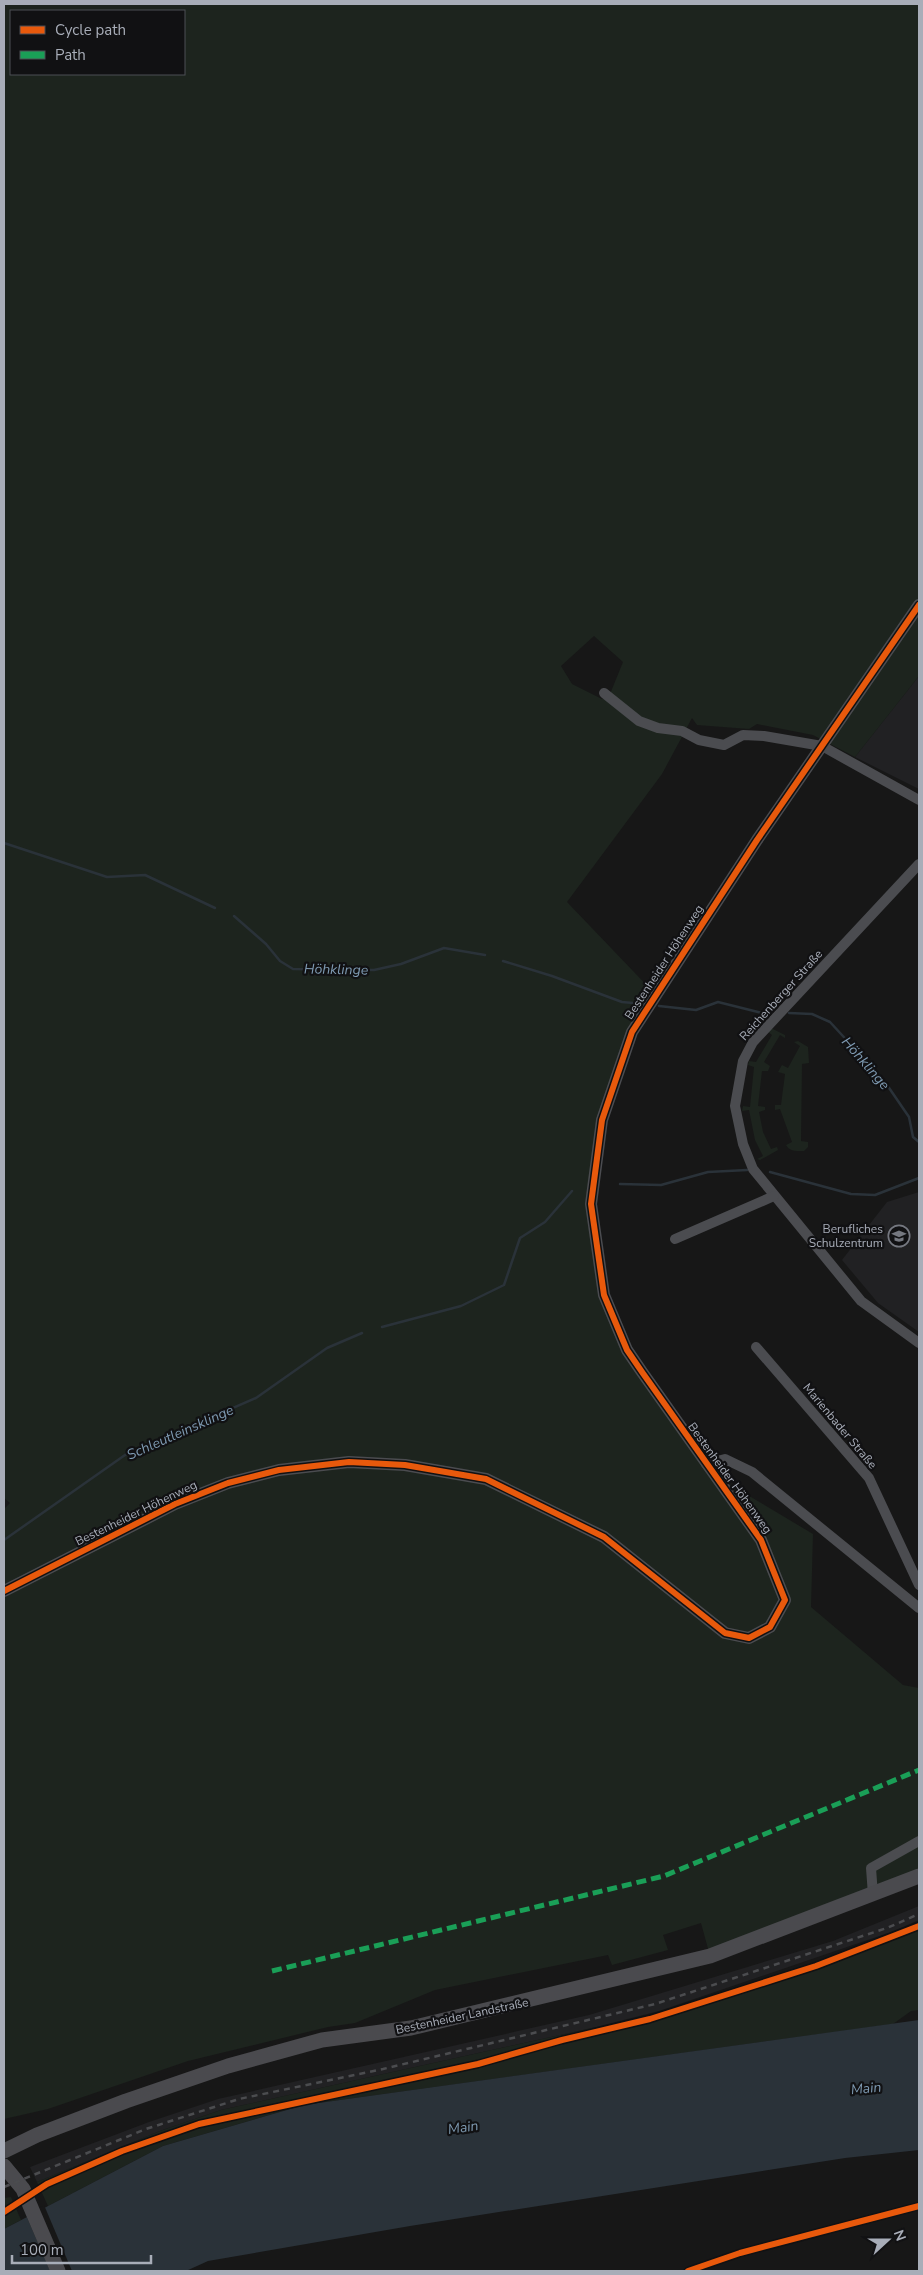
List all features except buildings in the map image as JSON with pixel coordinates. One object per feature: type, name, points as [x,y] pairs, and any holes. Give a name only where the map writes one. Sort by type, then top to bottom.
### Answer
[{"type":"main road","name":"Bestenheider Landstraße","points":[[4,2151],[37,2135],[126,2101],[228,2066],[322,2040],[411,2028],[580,1990],[710,1956],[919,1876]]},
{"type":"main road","points":[[4,2166],[23,2189],[56,2267]]},
{"type":"street","name":"Bestenheider Höhenweg","points":[[4,1591],[174,1504],[228,1483],[279,1470],[349,1462],[405,1464],[486,1479],[604,1537],[725,1633],[749,1638],[770,1627],[784,1600],[761,1540],[664,1406],[627,1350],[604,1295],[590,1204],[602,1120],[632,1032],[757,840],[919,605]]},
{"type":"street","points":[[604,694],[639,721],[658,728],[682,731],[699,740],[724,745],[743,735],[764,736],[822,746],[919,800]]},
{"type":"street","name":"Reichenberger Straße","points":[[919,864],[753,1042],[743,1061],[735,1106],[747,1154],[754,1169],[774,1196],[861,1301],[919,1343]]},
{"type":"street","points":[[675,1239],[774,1196]]},
{"type":"street","name":"Marienbader Straße","points":[[756,1347],[869,1478],[919,1585]]},
{"type":"street","name":"Bestenheider Höhenweg","points":[[706,1464],[725,1459],[752,1472],[919,1608]]},
{"type":"street","points":[[873,1895],[871,1868],[919,1841]]},
{"type":"shaded area","points":[[4,4],[919,4],[919,676],[855,757],[813,735],[757,724],[749,729],[697,725],[692,718],[662,774],[567,902],[656,995],[632,1032],[602,1120],[591,1204],[604,1295],[627,1350],[714,1475],[813,1534],[811,1607],[903,1685],[919,1688],[919,1876],[710,1956],[701,1923],[663,1935],[668,1950],[612,1965],[608,1955],[435,1990],[355,2023],[328,2027],[188,2061],[48,2109],[4,2119],[4,1509],[10,1503],[4,1498]],"holes":[[[594,636],[623,662],[610,694],[602,699],[572,684],[561,666]]]},
{"type":"shaded area","points":[[919,676],[919,789],[855,757]]},
{"type":"shaded area","points":[[771,1028],[785,1035],[785,1038],[780,1035],[764,1062],[770,1066],[768,1071],[762,1071],[758,1106],[765,1107],[765,1110],[759,1112],[763,1132],[771,1149],[777,1147],[778,1150],[760,1160],[757,1159],[763,1156],[755,1140],[749,1110],[742,1111],[743,1106],[750,1107],[754,1067],[748,1065],[749,1061],[756,1062],[772,1035],[767,1031]]},
{"type":"shaded area","points":[[798,1041],[808,1047],[809,1063],[802,1064],[801,1141],[808,1142],[808,1147],[804,1151],[794,1151],[786,1145],[792,1142],[780,1109],[775,1110],[775,1105],[781,1105],[785,1074],[778,1072],[782,1065],[788,1068],[800,1046],[794,1042]]},
{"type":"shaded area","points":[[919,1192],[919,1332],[878,1303],[842,1260],[887,1202]]},
{"type":"shaded area","points":[[919,1906],[919,1920],[891,1932],[659,2011],[592,2028],[221,2110],[160,2131],[37,2182],[30,2167],[149,2122],[218,2099],[589,2015],[833,1941]]},
{"type":"shaded area","points":[[919,1928],[919,2010],[911,2011],[893,2024],[304,2105],[163,2146],[48,2206],[37,2182],[160,2131],[221,2110],[592,2028],[591,2036],[815,1968]]},
{"type":"shaded area","points":[[11,2197],[21,2220],[4,2229],[4,2198]]},
{"type":"water","name":"Main","points":[[919,2020],[919,2150],[845,2158],[410,2226],[208,2261],[186,2271],[4,2271],[4,2229],[163,2146],[304,2105]]},
{"type":"pier","points":[[44,2205],[72,2271],[50,2271],[26,2215]]},
{"type":"waterway","name":"Höhklinge","points":[[4,843],[107,877],[145,875],[215,908]]},
{"type":"waterway","name":"Höhklinge","points":[[234,916],[266,944],[280,961],[293,969],[374,970],[401,964],[444,948],[485,955]]},
{"type":"waterway","name":"Höhklinge","points":[[503,961],[552,976],[622,1002],[633,1003]]},
{"type":"waterway","name":"Höhklinge","points":[[659,1006],[696,1010],[718,1002],[762,1013]]},
{"type":"waterway","name":"Höhklinge","points":[[789,1013],[812,1014],[830,1022],[885,1082],[909,1117],[913,1137],[919,1142]]},
{"type":"waterway","name":"Schleutleinsklinge","points":[[620,1184],[661,1185],[708,1172],[747,1170]]},
{"type":"waterway","name":"Schleutleinsklinge","points":[[770,1172],[851,1194],[875,1195],[919,1178]]},
{"type":"waterway","name":"Schleutleinsklinge","points":[[382,1327],[461,1306],[504,1285],[520,1238],[545,1222],[572,1191]]},
{"type":"waterway","name":"Schleutleinsklinge","points":[[4,1540],[125,1455],[256,1398],[327,1348],[362,1333]]},
{"type":"railway","points":[[4,2187],[146,2129],[239,2099],[383,2069],[655,2004],[887,1928],[919,1914]]},
{"type":"marked path","points":[[272,1971],[664,1876],[919,1770]]},
{"type":"cycle path","points":[[4,1591],[175,1504],[228,1483],[279,1470],[349,1462],[405,1465],[486,1479],[604,1537],[725,1633],[749,1638],[770,1627],[785,1600],[761,1540],[627,1350],[604,1295],[591,1204],[602,1120],[632,1032],[757,840],[919,605]]},
{"type":"cycle path","points":[[4,2212],[47,2184],[122,2151],[199,2124],[478,2064],[562,2040],[650,2019],[816,1966],[919,1926]]},
{"type":"cycle path","points":[[688,2271],[740,2253],[919,2206]]},
{"type":"place","name":"Berufliches Schulzentrum","points":[[899,1236]]}]
